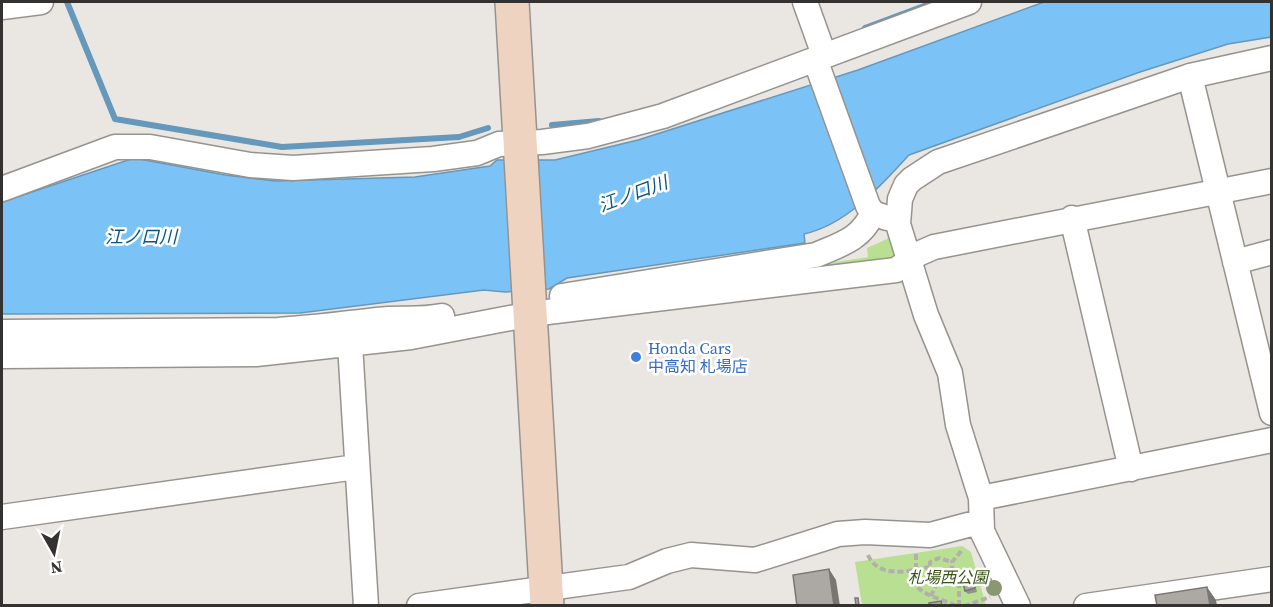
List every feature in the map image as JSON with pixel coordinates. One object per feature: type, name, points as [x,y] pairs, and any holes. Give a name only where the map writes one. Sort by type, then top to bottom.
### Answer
[{"type":"street","points":[[2,7],[41,2]]},
{"type":"street","points":[[512,2],[546,597]]},
{"type":"street","points":[[805,2],[820,63],[871,209],[883,218],[898,219]]},
{"type":"street","points":[[2,189],[122,146],[150,147],[250,165],[293,168],[433,159],[477,153],[499,144],[520,149],[588,136],[630,126],[820,63],[969,2]]},
{"type":"street","points":[[1018,606],[990,553],[974,532],[981,498],[958,425],[947,363],[926,315],[898,219],[900,199],[906,185],[938,162],[1190,76],[1272,58]]},
{"type":"street","points":[[1190,76],[1272,413]]},
{"type":"street","points":[[2,332],[323,328],[380,320],[417,321],[499,304],[531,304],[896,270],[909,259],[934,247],[1072,218],[1272,181]]},
{"type":"street","points":[[2,356],[256,354],[411,338],[558,297],[816,255],[854,239],[866,228],[871,209]]},
{"type":"street","points":[[1072,218],[1131,469]]},
{"type":"street","points":[[1235,262],[1272,252]]},
{"type":"street","points":[[350,344],[366,606]]},
{"type":"street","points":[[981,498],[1272,440]]},
{"type":"street","points":[[2,517],[356,467]]},
{"type":"street","points":[[418,606],[546,597],[629,577],[668,561],[691,555],[755,560],[838,534],[865,532],[930,535],[974,532]]},
{"type":"street","points":[[1086,606],[1272,579]]},
{"type":"path","points":[[914,549],[916,570],[912,578],[915,585],[932,596],[958,606],[959,584],[952,571],[952,562],[974,532]]},
{"type":"path","points":[[868,555],[872,564],[881,570],[916,570],[928,567],[939,558],[952,562]]},
{"type":"path","points":[[928,567],[930,573],[939,579]]},
{"type":"path","points":[[932,596],[939,579],[952,571]]},
{"type":"path","points":[[964,606],[993,595]]},
{"type":"green space","points":[[888,236],[892,237],[895,254],[892,260],[806,272],[809,266],[868,257],[867,248],[887,239]]},
{"type":"green space","name":"札場西公園","points":[[962,546],[971,552],[986,605],[862,605],[855,562]]},
{"type":"water","name":"江ノ口川","points":[[1044,2],[1271,2],[1271,37],[1228,44],[1140,72],[909,155],[862,203],[834,222],[804,234],[805,243],[567,278],[549,289],[505,292],[484,290],[300,313],[2,314],[2,202],[134,158],[225,175],[275,181],[415,177],[490,166],[497,160],[555,160],[638,140],[858,70]]},
{"type":"building","points":[[829,569],[834,606],[797,606],[793,575]]},
{"type":"building","points":[[972,579],[975,588],[965,591],[963,583]]},
{"type":"building","points":[[1207,587],[1210,606],[1157,606],[1155,595]]},
{"type":"building","points":[[855,598],[858,598],[859,606],[856,606]]},
{"type":"building","points":[[941,601],[942,606],[929,606],[929,603]]},
{"type":"waterway","points":[[67,2],[115,119],[282,147],[459,137],[488,128]]},
{"type":"waterway","points":[[865,28],[935,2]]},
{"type":"waterway","points":[[552,125],[599,121]]},
{"type":"place","name":"Honda Cars 中高知 札場店","points":[[636,357]]}]
